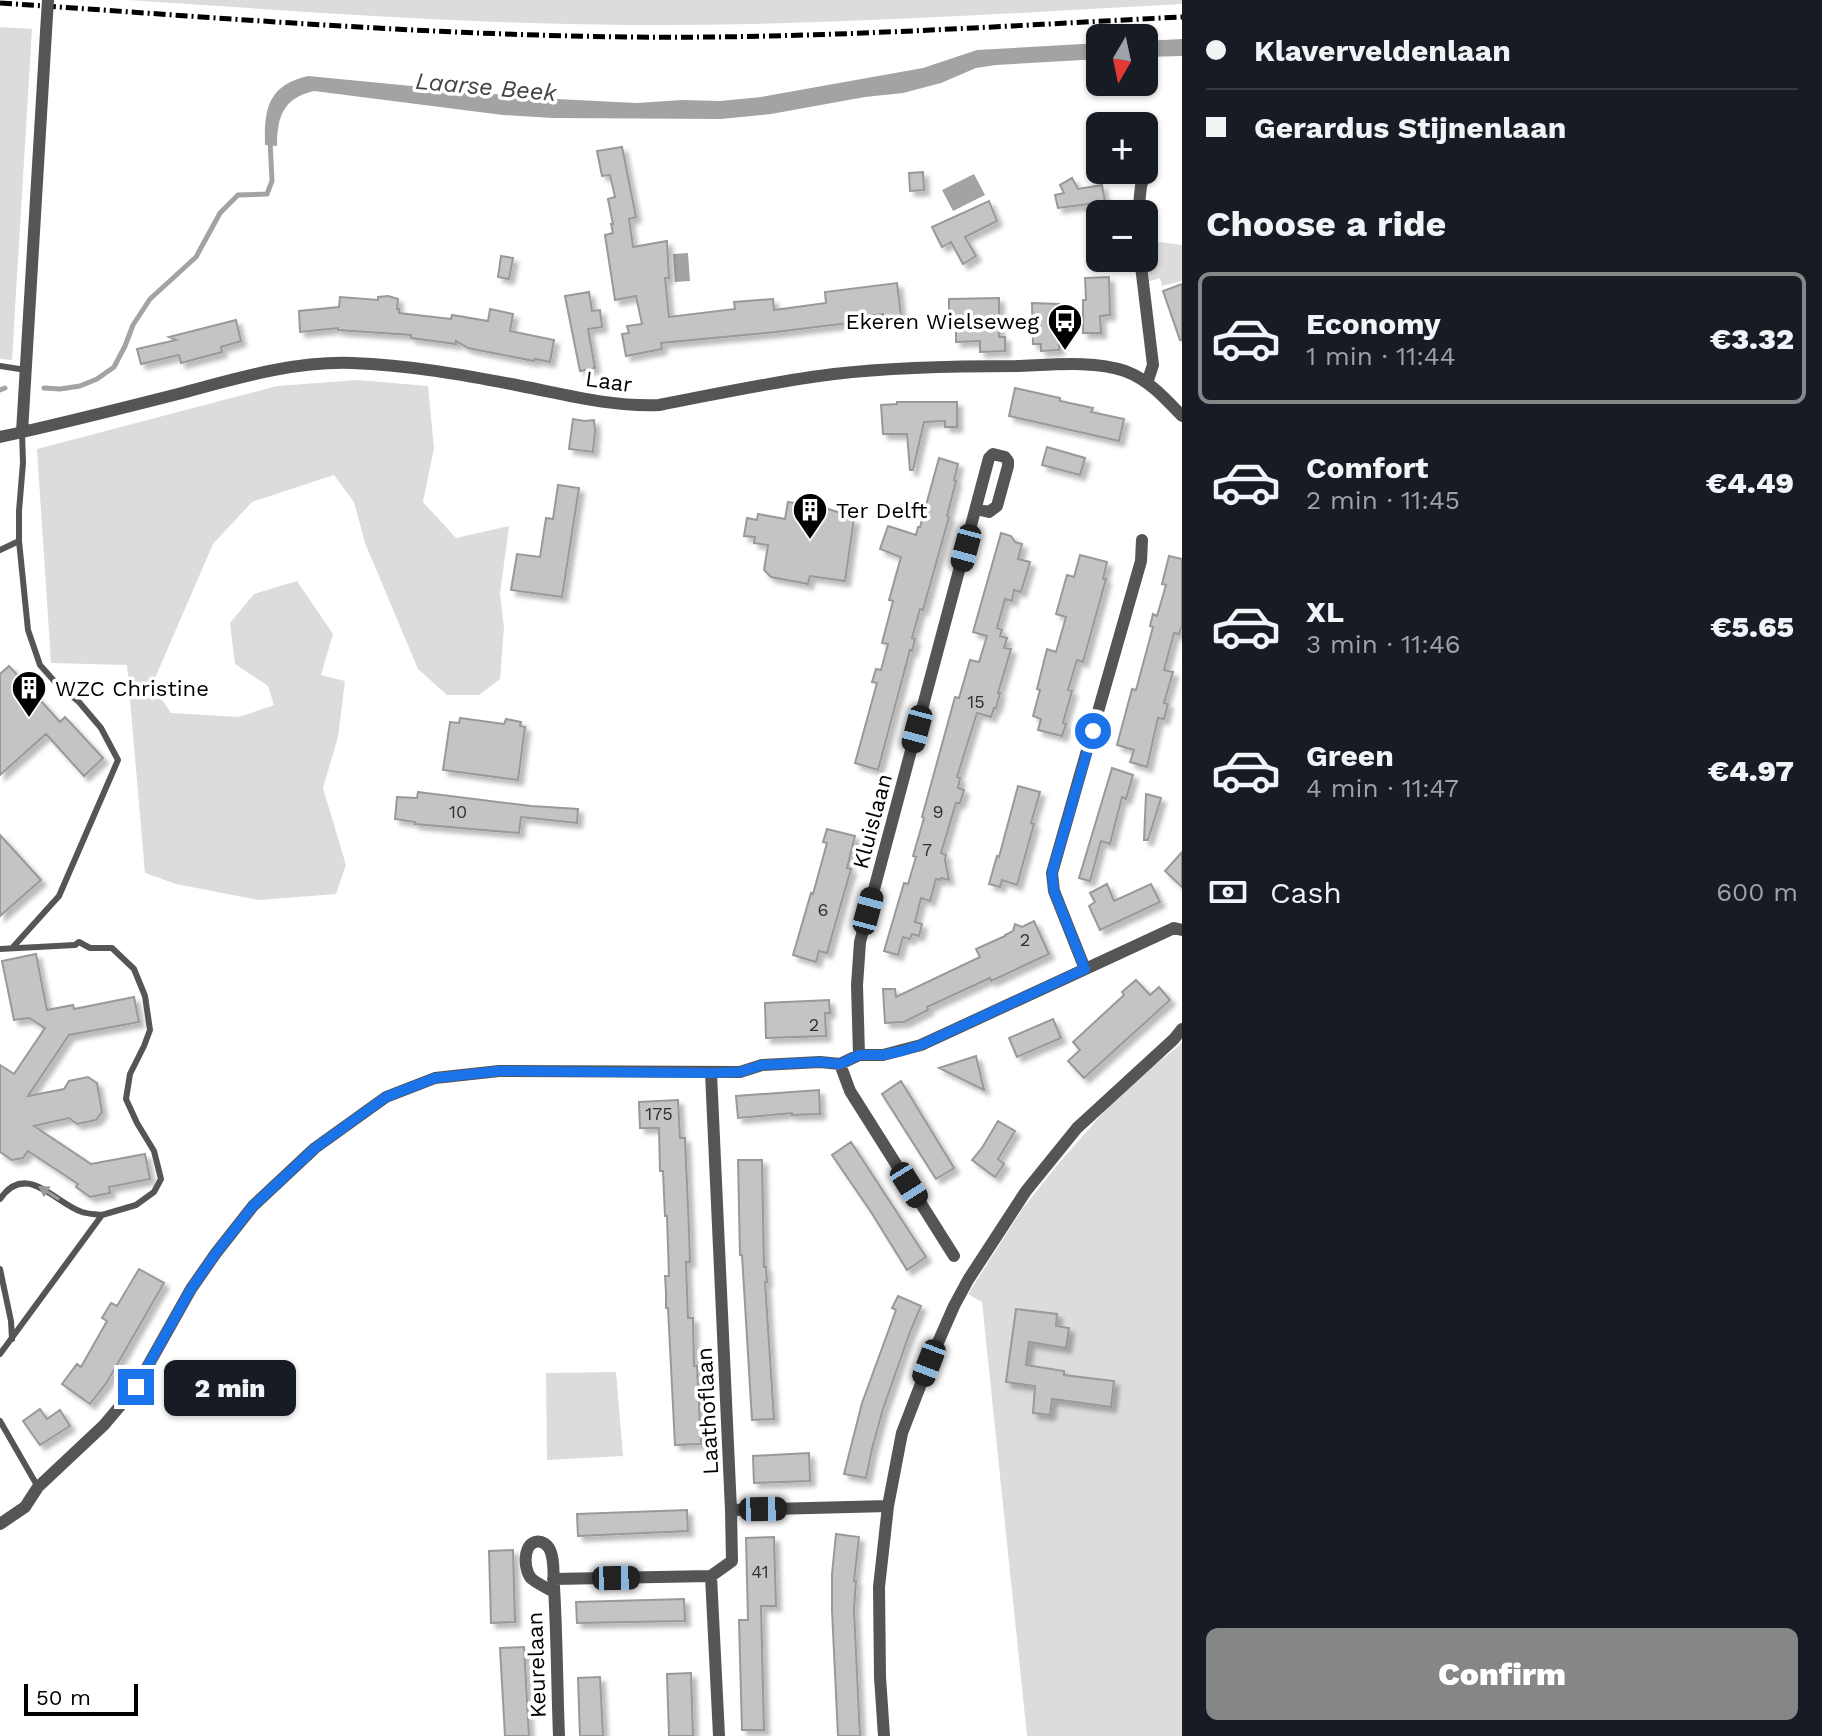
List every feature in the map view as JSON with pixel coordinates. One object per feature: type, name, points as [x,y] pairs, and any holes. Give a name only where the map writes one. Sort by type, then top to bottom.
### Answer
[{"type":"street","points":[[22,432],[48,0]]},
{"type":"street","points":[[1142,272],[1153,365],[1147,383]]},
{"type":"street","name":"Laar","points":[[0,437],[268,370],[348,363],[446,372],[634,406],[659,405],[830,375],[926,367],[1107,367],[1126,372],[1147,383],[1182,416]]},
{"type":"street","name":"Kluislaan","points":[[859,1055],[857,985],[860,942],[976,509]]},
{"type":"street","points":[[1085,969],[1054,891],[1052,873],[1141,561],[1142,540]]},
{"type":"street","points":[[0,1524],[25,1507],[38,1487],[104,1425],[136,1387],[191,1289],[253,1206],[315,1148],[386,1097],[435,1078],[499,1071],[740,1072],[762,1065],[840,1064],[859,1055],[883,1055],[921,1045],[1174,928],[1182,930]]},
{"type":"street","points":[[884,1736],[879,1587],[888,1506],[902,1433],[929,1363],[974,1270],[1026,1191],[1077,1128],[1182,1029]]},
{"type":"street","points":[[840,1064],[850,1091],[954,1256]]},
{"type":"street","name":"Laathoflaan","points":[[711,1073],[732,1561],[711,1576]]},
{"type":"street","points":[[731,1510],[888,1506]]},
{"type":"street","points":[[711,1576],[719,1736]]},
{"type":"street","name":"Keurelaan","points":[[559,1736],[553,1585],[711,1576]]},
{"type":"lane","points":[[0,366],[26,370]]},
{"type":"lane","points":[[13,947],[59,896],[118,760],[101,728],[40,665],[28,630],[19,541],[22,432]]},
{"type":"lane","points":[[0,550],[19,541]]},
{"type":"lane","points":[[0,949],[75,945],[79,942],[90,948],[112,948],[134,969],[145,996],[150,1030],[130,1074],[126,1099],[154,1151],[161,1179],[154,1192],[136,1205],[102,1215],[83,1213],[40,1186],[24,1183],[6,1190],[0,1199]]},
{"type":"lane","points":[[0,1354],[102,1215]]},
{"type":"lane","points":[[0,1269],[12,1339]]},
{"type":"lane","points":[[0,1421],[38,1487]]},
{"type":"shaded area","points":[[128,0],[1182,0],[1182,4],[838,21],[631,25],[442,20]]},
{"type":"shaded area","points":[[0,27],[32,29],[12,360],[0,359]]},
{"type":"shaded area","points":[[1182,39],[1182,56],[1158,57],[1158,40]]},
{"type":"shaded area","points":[[1086,44],[1086,60],[976,68],[941,83],[903,93],[721,119],[503,115],[314,91],[295,98],[289,104],[278,126],[277,146],[265,145],[271,100],[284,86],[308,76],[536,98],[637,103],[720,101],[761,97],[923,68],[977,50]]},
{"type":"shaded area","points":[[974,174],[985,195],[953,211],[942,190]]},
{"type":"shaded area","points":[[1158,243],[1182,245],[1182,281],[1162,286],[1160,278],[1147,282],[1146,272],[1158,272]]},
{"type":"shaded area","points":[[688,253],[690,281],[675,282],[673,254]]},
{"type":"shaded area","points":[[358,380],[428,386],[434,448],[423,502],[456,538],[509,526],[500,594],[504,628],[500,679],[479,695],[447,695],[418,669],[365,543],[354,502],[334,475],[252,502],[213,544],[152,685],[171,713],[239,717],[274,705],[268,686],[235,664],[230,623],[254,594],[297,581],[333,634],[321,675],[345,681],[338,737],[323,788],[346,865],[336,894],[259,900],[176,884],[145,873],[127,665],[51,663],[37,449],[277,386]]},
{"type":"shaded area","points":[[1182,1042],[1182,1736],[1027,1736],[982,1302],[968,1294],[1023,1208],[1059,1163],[1124,1089]]},
{"type":"shaded area","points":[[616,1372],[623,1456],[547,1460],[546,1373]]},
{"type":"building","points":[[622,147],[636,217],[629,219],[633,247],[667,241],[669,278],[665,278],[669,317],[735,309],[734,302],[773,299],[774,310],[826,303],[825,292],[897,283],[901,316],[856,317],[857,322],[661,343],[662,349],[626,356],[622,334],[629,333],[627,326],[642,324],[636,296],[615,300],[605,235],[613,233],[608,199],[615,197],[610,175],[602,176],[597,151]]},
{"type":"building","points":[[923,172],[924,190],[910,191],[909,173]]},
{"type":"building","points":[[1072,178],[1078,189],[1102,185],[1105,200],[1086,200],[1086,204],[1058,208],[1055,195],[1064,193],[1060,185]]},
{"type":"building","points":[[989,201],[997,221],[965,237],[976,256],[963,264],[951,242],[942,247],[932,227]]},
{"type":"building","points":[[501,256],[513,258],[509,279],[498,277]]},
{"type":"building","points":[[1109,277],[1110,315],[1100,316],[1101,333],[1083,333],[1085,278]]},
{"type":"building","points":[[1182,284],[1182,340],[1180,340],[1163,291]]},
{"type":"building","points":[[589,292],[592,311],[600,310],[602,327],[588,329],[595,368],[580,371],[565,296]]},
{"type":"building","points":[[340,297],[378,300],[378,297],[398,299],[399,313],[451,319],[452,315],[488,321],[490,309],[513,314],[510,331],[554,340],[550,362],[468,348],[456,341],[456,344],[411,338],[411,335],[338,328],[300,332],[299,311],[339,307]]},
{"type":"building","points":[[999,298],[999,337],[1005,337],[1005,351],[980,352],[980,341],[956,342],[956,320],[949,320],[949,299]]},
{"type":"building","points":[[1032,303],[1059,304],[1059,350],[1041,351],[1041,344],[1033,344]]},
{"type":"building","points":[[236,320],[241,341],[221,347],[222,352],[181,363],[179,355],[141,364],[137,349],[176,340],[169,337]]},
{"type":"building","points":[[1015,388],[1060,398],[1060,401],[1093,408],[1091,412],[1124,419],[1119,441],[1009,416]]},
{"type":"building","points":[[957,402],[957,427],[945,427],[945,421],[924,422],[913,470],[910,470],[907,434],[883,434],[881,405]]},
{"type":"building","points":[[573,419],[594,420],[593,452],[569,449]]},
{"type":"building","points":[[1047,447],[1085,458],[1080,475],[1042,465]]},
{"type":"building","points":[[939,458],[958,464],[949,517],[923,610],[920,609],[912,638],[915,639],[912,651],[878,770],[855,763],[877,683],[872,682],[876,669],[881,670],[888,644],[882,643],[893,601],[889,600],[901,557],[880,549],[888,526],[916,535]]},
{"type":"building","points":[[558,485],[579,488],[562,597],[511,590],[517,554],[540,557],[546,518],[553,519]]},
{"type":"building","name":"Ter Delft","points":[[788,502],[822,507],[847,515],[847,519],[854,519],[845,581],[810,576],[808,584],[771,577],[764,570],[768,545],[754,543],[755,537],[744,536],[747,518],[757,520],[758,514],[785,519]]},
{"type":"building","points":[[1001,533],[1022,544],[1018,559],[1030,562],[1021,592],[1014,590],[1012,601],[1005,599],[997,628],[1002,630],[1000,636],[1007,638],[1004,648],[1011,649],[996,708],[991,717],[977,713],[957,777],[960,778],[958,788],[964,790],[960,803],[956,803],[941,853],[946,855],[949,880],[936,879],[930,901],[921,898],[915,922],[922,924],[919,936],[912,934],[910,939],[903,937],[898,955],[884,951],[904,883],[908,884],[916,857],[913,856],[922,817],[955,697],[959,698],[970,660],[979,662],[987,636],[973,632]]},
{"type":"building","points":[[1080,555],[1107,562],[1103,579],[1106,579],[1083,662],[1077,660],[1068,690],[1072,691],[1062,736],[1038,730],[1041,719],[1033,716],[1047,649],[1056,652],[1066,617],[1056,614],[1067,575],[1074,577]]},
{"type":"building","points":[[1169,556],[1182,559],[1182,625],[1179,634],[1174,633],[1164,670],[1173,672],[1164,703],[1168,704],[1164,719],[1158,718],[1147,767],[1130,762],[1134,750],[1117,745],[1132,689],[1136,690],[1153,627],[1150,626],[1153,614],[1157,616],[1166,585],[1162,584]]},
{"type":"building","name":"WZC Christine","points":[[9,666],[60,722],[65,717],[103,758],[84,776],[46,734],[0,775],[0,674]]},
{"type":"building","points":[[460,718],[504,724],[506,719],[521,722],[520,726],[525,727],[518,780],[443,770],[450,722],[459,723]]},
{"type":"building","points":[[1112,768],[1133,775],[1126,799],[1122,797],[1110,844],[1101,841],[1090,881],[1079,878]]},
{"type":"building","points":[[1018,786],[1040,792],[1017,885],[1002,880],[1000,887],[989,884]]},
{"type":"building","points":[[418,792],[578,809],[577,823],[521,817],[519,833],[415,824],[395,819],[397,797],[417,798]]},
{"type":"building","points":[[1146,794],[1161,798],[1148,840],[1144,840]]},
{"type":"building","points":[[827,829],[855,836],[847,868],[851,869],[827,953],[819,951],[816,962],[793,955],[827,843],[823,842]]},
{"type":"building","points":[[0,835],[41,880],[0,916]]},
{"type":"building","points":[[1182,852],[1182,887],[1165,871]]},
{"type":"building","points":[[1107,884],[1114,901],[1151,884],[1160,902],[1100,930],[1089,906],[1095,902],[1090,893]]},
{"type":"building","points":[[1034,921],[1049,954],[927,1007],[928,1010],[904,1022],[885,1023],[883,989],[895,989],[896,997],[980,957],[976,949],[1013,931],[1015,924],[1022,927]]},
{"type":"building","points":[[36,954],[47,1010],[73,1005],[74,1009],[134,997],[139,1022],[69,1035],[28,1096],[64,1089],[69,1081],[88,1077],[97,1083],[102,1112],[96,1120],[77,1124],[69,1118],[34,1126],[91,1164],[145,1154],[150,1179],[109,1187],[110,1193],[90,1197],[76,1187],[78,1184],[28,1151],[23,1158],[12,1160],[0,1152],[0,1065],[14,1074],[45,1028],[29,1018],[14,1020],[2,961]]},
{"type":"building","points":[[1136,980],[1150,995],[1159,987],[1170,1000],[1084,1078],[1068,1061],[1080,1050],[1073,1042]]},
{"type":"building","points":[[829,1000],[830,1013],[825,1013],[826,1036],[766,1038],[765,1003]]},
{"type":"building","points":[[1053,1019],[1061,1038],[1017,1057],[1009,1038]]},
{"type":"building","points":[[976,1056],[984,1090],[939,1068]]},
{"type":"building","points":[[901,1081],[954,1168],[936,1179],[882,1094]]},
{"type":"building","points":[[819,1090],[820,1114],[738,1118],[736,1096]]},
{"type":"building","points":[[678,1100],[680,1138],[685,1138],[690,1262],[686,1262],[688,1318],[693,1318],[701,1444],[675,1445],[666,1308],[665,1276],[669,1276],[667,1216],[663,1171],[660,1171],[659,1128],[640,1128],[639,1102]]},
{"type":"building","points":[[998,1121],[1015,1131],[998,1159],[1004,1164],[995,1177],[972,1160]]},
{"type":"building","points":[[851,1142],[926,1257],[907,1270],[832,1155]]},
{"type":"building","points":[[738,1160],[762,1160],[764,1267],[774,1419],[752,1420],[740,1255]]},
{"type":"building","points":[[139,1269],[164,1283],[107,1382],[90,1404],[62,1384],[77,1364],[81,1367],[107,1321],[102,1318],[111,1303],[117,1306]]},
{"type":"building","points":[[898,1296],[921,1306],[883,1409],[866,1478],[844,1474],[862,1403],[896,1310],[892,1308]]},
{"type":"building","points":[[1016,1309],[1057,1314],[1056,1326],[1069,1328],[1066,1348],[1029,1342],[1026,1365],[1064,1371],[1064,1375],[1114,1381],[1111,1407],[1052,1399],[1050,1415],[1033,1413],[1035,1386],[1006,1382]]},
{"type":"building","points":[[40,1409],[47,1419],[60,1410],[70,1426],[40,1445],[23,1421]]},
{"type":"building","points":[[809,1453],[810,1481],[754,1483],[753,1456]]},
{"type":"building","points":[[687,1510],[688,1531],[578,1536],[577,1514]]},
{"type":"building","points":[[836,1534],[859,1537],[854,1609],[860,1736],[838,1736],[832,1610]]},
{"type":"building","points":[[774,1537],[776,1606],[761,1606],[764,1730],[742,1730],[739,1620],[748,1620],[746,1538]]},
{"type":"building","points":[[513,1550],[515,1622],[491,1623],[489,1551]]},
{"type":"building","points":[[684,1599],[685,1621],[577,1623],[576,1602]]},
{"type":"building","points":[[524,1647],[529,1736],[505,1736],[500,1648]]},
{"type":"building","points":[[691,1673],[693,1736],[669,1736],[667,1674]]},
{"type":"building","points":[[600,1677],[603,1736],[580,1736],[578,1678]]},
{"type":"waterway","name":"Laarse Beek","points":[[44,388],[80,386],[114,367],[133,325],[150,299],[196,257],[220,213],[238,195],[267,194],[272,181],[270,140]]},
{"type":"waterway","name":"Laarse Beek","points":[[0,390],[5,388]]},
{"type":"railway","points":[[0,3],[396,29],[633,37],[839,34],[1182,17]]},
{"type":"place","name":"Ekeren Wielseweg","points":[[1065,352]]},
{"type":"place","name":"Ter Delft","points":[[810,541]]},
{"type":"place","name":"WZC Christine","points":[[29,719]]},
{"type":"route","points":[[136,1387],[191,1289],[253,1206],[315,1148],[386,1097],[435,1078],[499,1071],[711,1073],[740,1072],[762,1065],[840,1064],[859,1055],[883,1055],[921,1045],[1085,969],[1054,891],[1052,873],[1093,731]]}]
